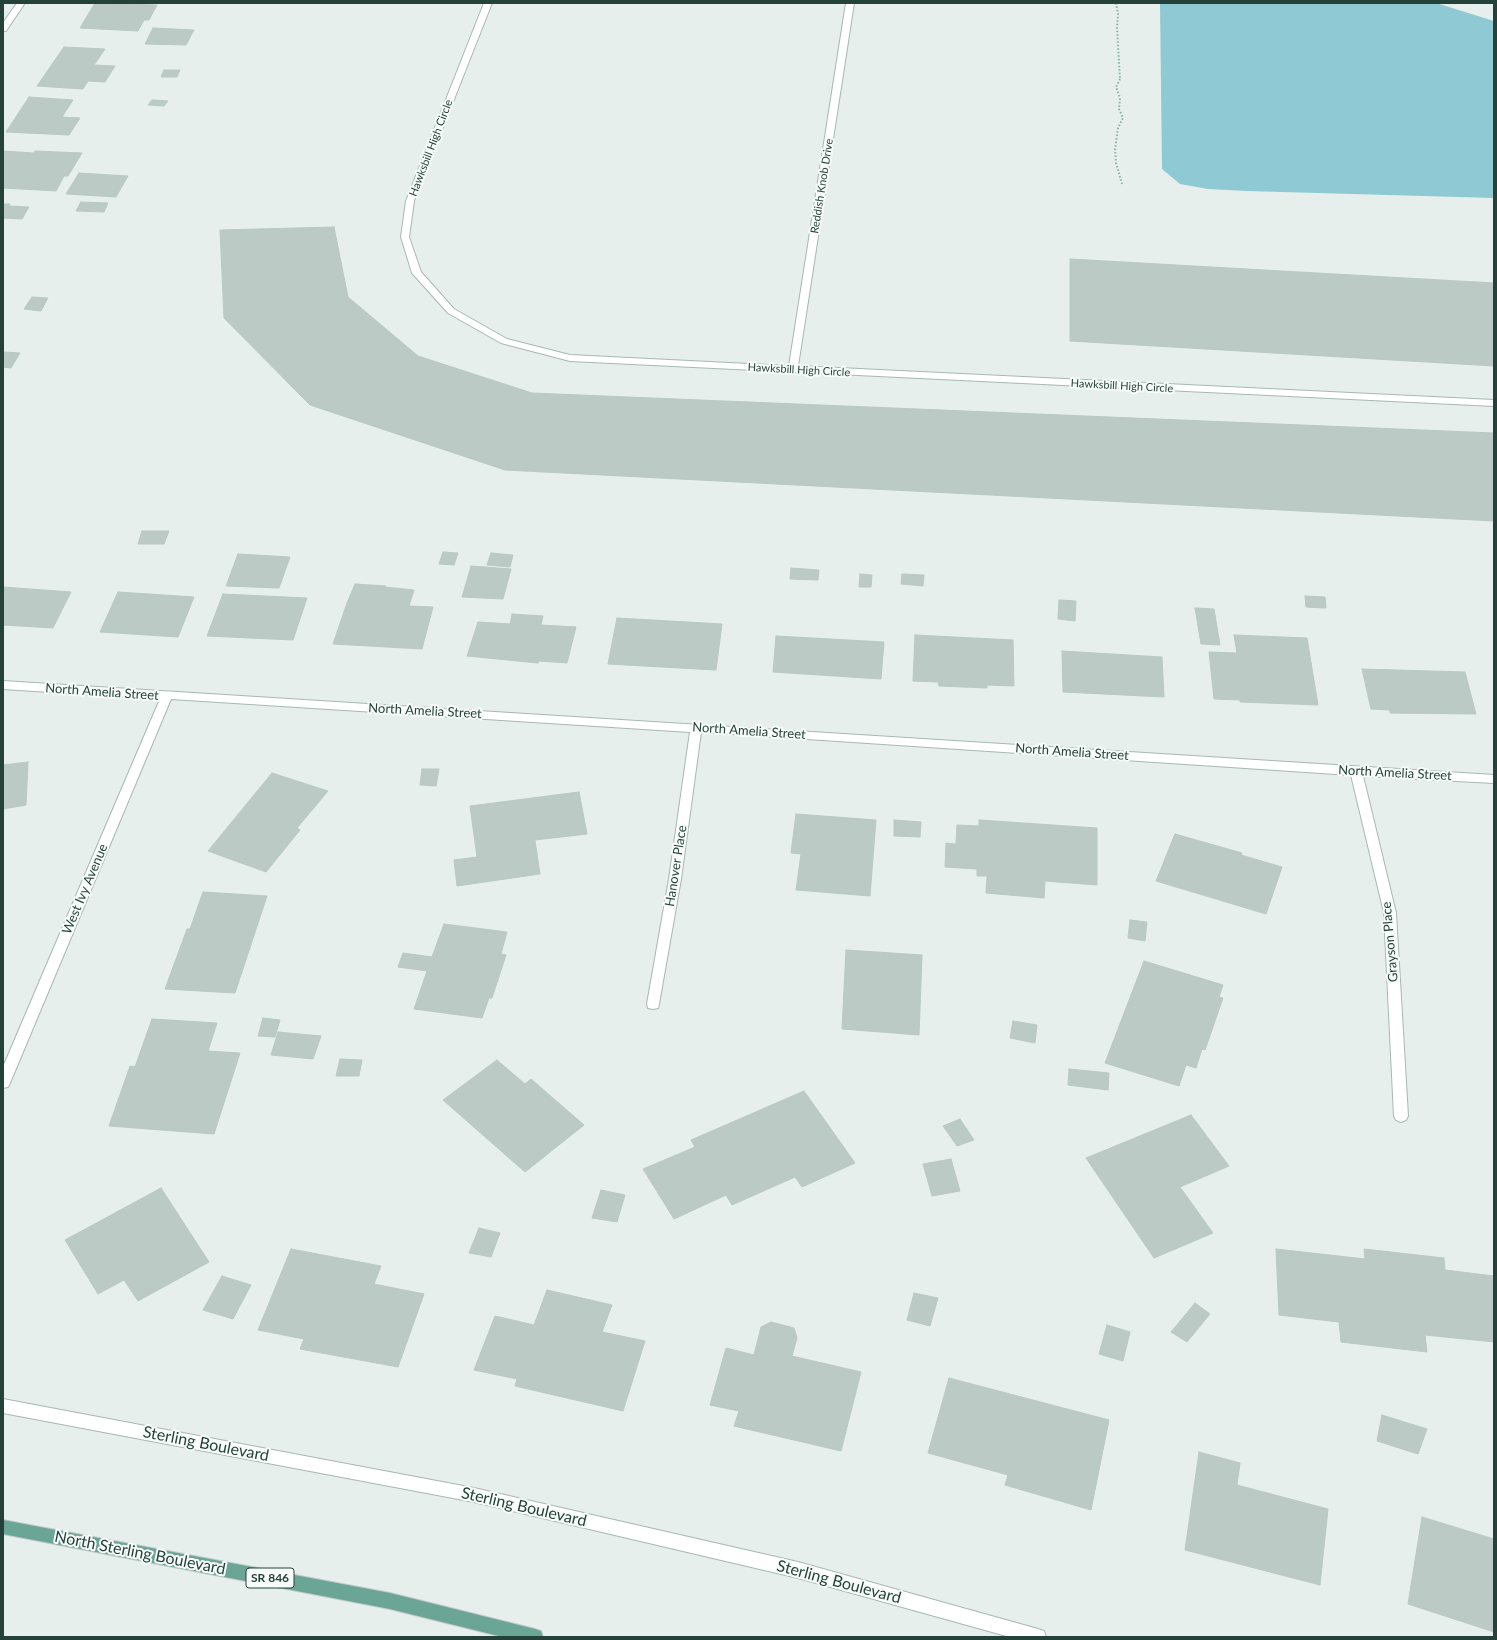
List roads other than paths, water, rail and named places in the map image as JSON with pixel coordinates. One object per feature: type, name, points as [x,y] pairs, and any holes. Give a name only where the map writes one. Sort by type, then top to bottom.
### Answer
[{"type":"main road","name":"North Sterling Boulevard","points":[[3,1527],[390,1601],[535,1637]]},
{"type":"street","points":[[3,29],[21,3]]},
{"type":"street","name":"Hawksbill High Circle","points":[[488,3],[410,201],[405,237],[416,273],[450,310],[504,340],[570,358],[1494,403]]},
{"type":"street","name":"Reddish Knob Drive","points":[[793,370],[850,3]]},
{"type":"street","name":"North Amelia Street","points":[[3,685],[1494,779]]},
{"type":"street","name":"West Ivy Avenue","points":[[3,1083],[167,696]]},
{"type":"street","name":"Hanover Place","points":[[653,1004],[675,879],[696,728]]},
{"type":"street","name":"Grayson Place","points":[[1356,771],[1390,913],[1401,1116]]},
{"type":"street","name":"Sterling Boulevard","points":[[3,1406],[474,1495],[798,1570],[1038,1637]]},
{"type":"water","points":[[1160,3],[1436,3],[1494,21],[1494,198],[1247,191],[1208,189],[1180,184],[1162,169]]}]
